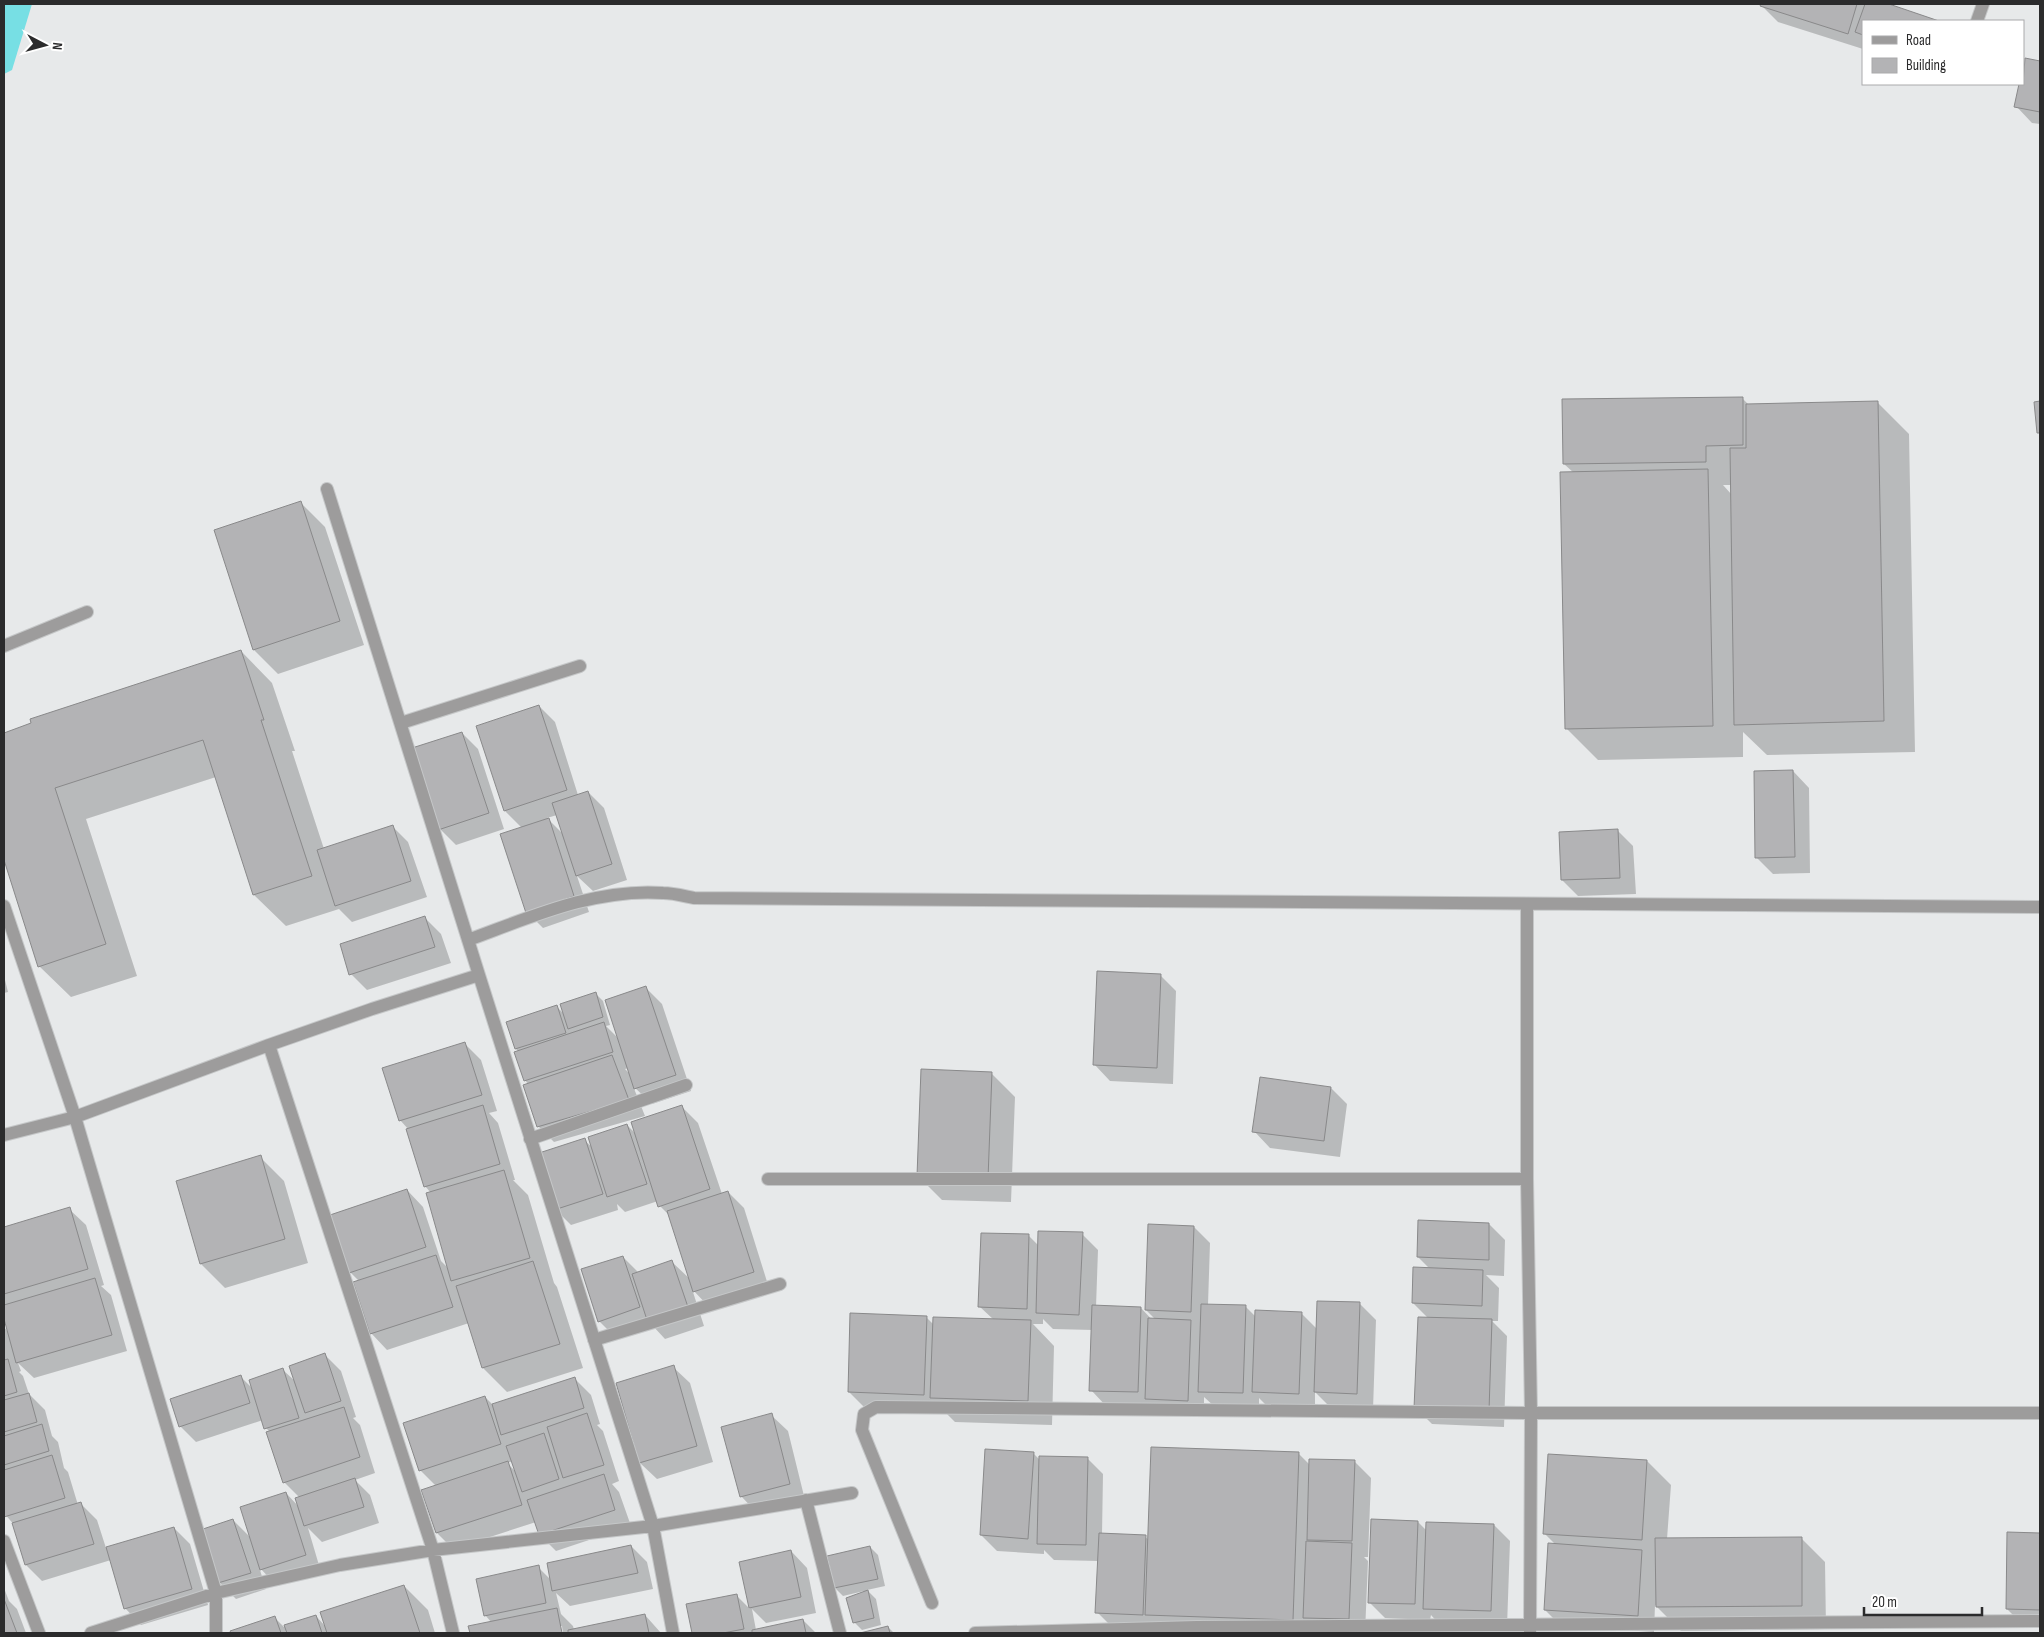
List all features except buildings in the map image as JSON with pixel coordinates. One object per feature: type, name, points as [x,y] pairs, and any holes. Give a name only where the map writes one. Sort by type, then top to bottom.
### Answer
[{"type":"street","points":[[1977,20],[1983,4]]},
{"type":"street","points":[[327,489],[653,1526],[673,1633]]},
{"type":"street","points":[[4,646],[88,612]]},
{"type":"street","points":[[401,724],[580,666]]},
{"type":"street","points":[[468,940],[560,906],[607,895],[663,893],[694,898],[2040,907]]},
{"type":"street","points":[[1527,905],[1527,1179],[1531,1413],[1530,1628]]},
{"type":"street","points":[[4,906],[75,1117],[216,1593],[216,1633]]},
{"type":"street","points":[[4,1135],[75,1117],[269,1045],[372,1009],[479,975]]},
{"type":"street","points":[[269,1045],[433,1550],[453,1633]]},
{"type":"street","points":[[530,1139],[686,1085]]},
{"type":"street","points":[[768,1179],[1527,1179]]},
{"type":"street","points":[[594,1340],[780,1284]]},
{"type":"street","points":[[932,1603],[862,1430],[864,1414],[876,1407],[1531,1413],[2040,1413]]},
{"type":"street","points":[[92,1633],[216,1593],[340,1565],[433,1550],[653,1526],[852,1493]]},
{"type":"street","points":[[806,1500],[840,1633]]},
{"type":"street","points":[[4,1541],[39,1633]]},
{"type":"street","points":[[975,1633],[1197,1626],[1530,1628],[2040,1621]]},
{"type":"water","points":[[4,4],[32,4],[12,70],[4,74]]}]
